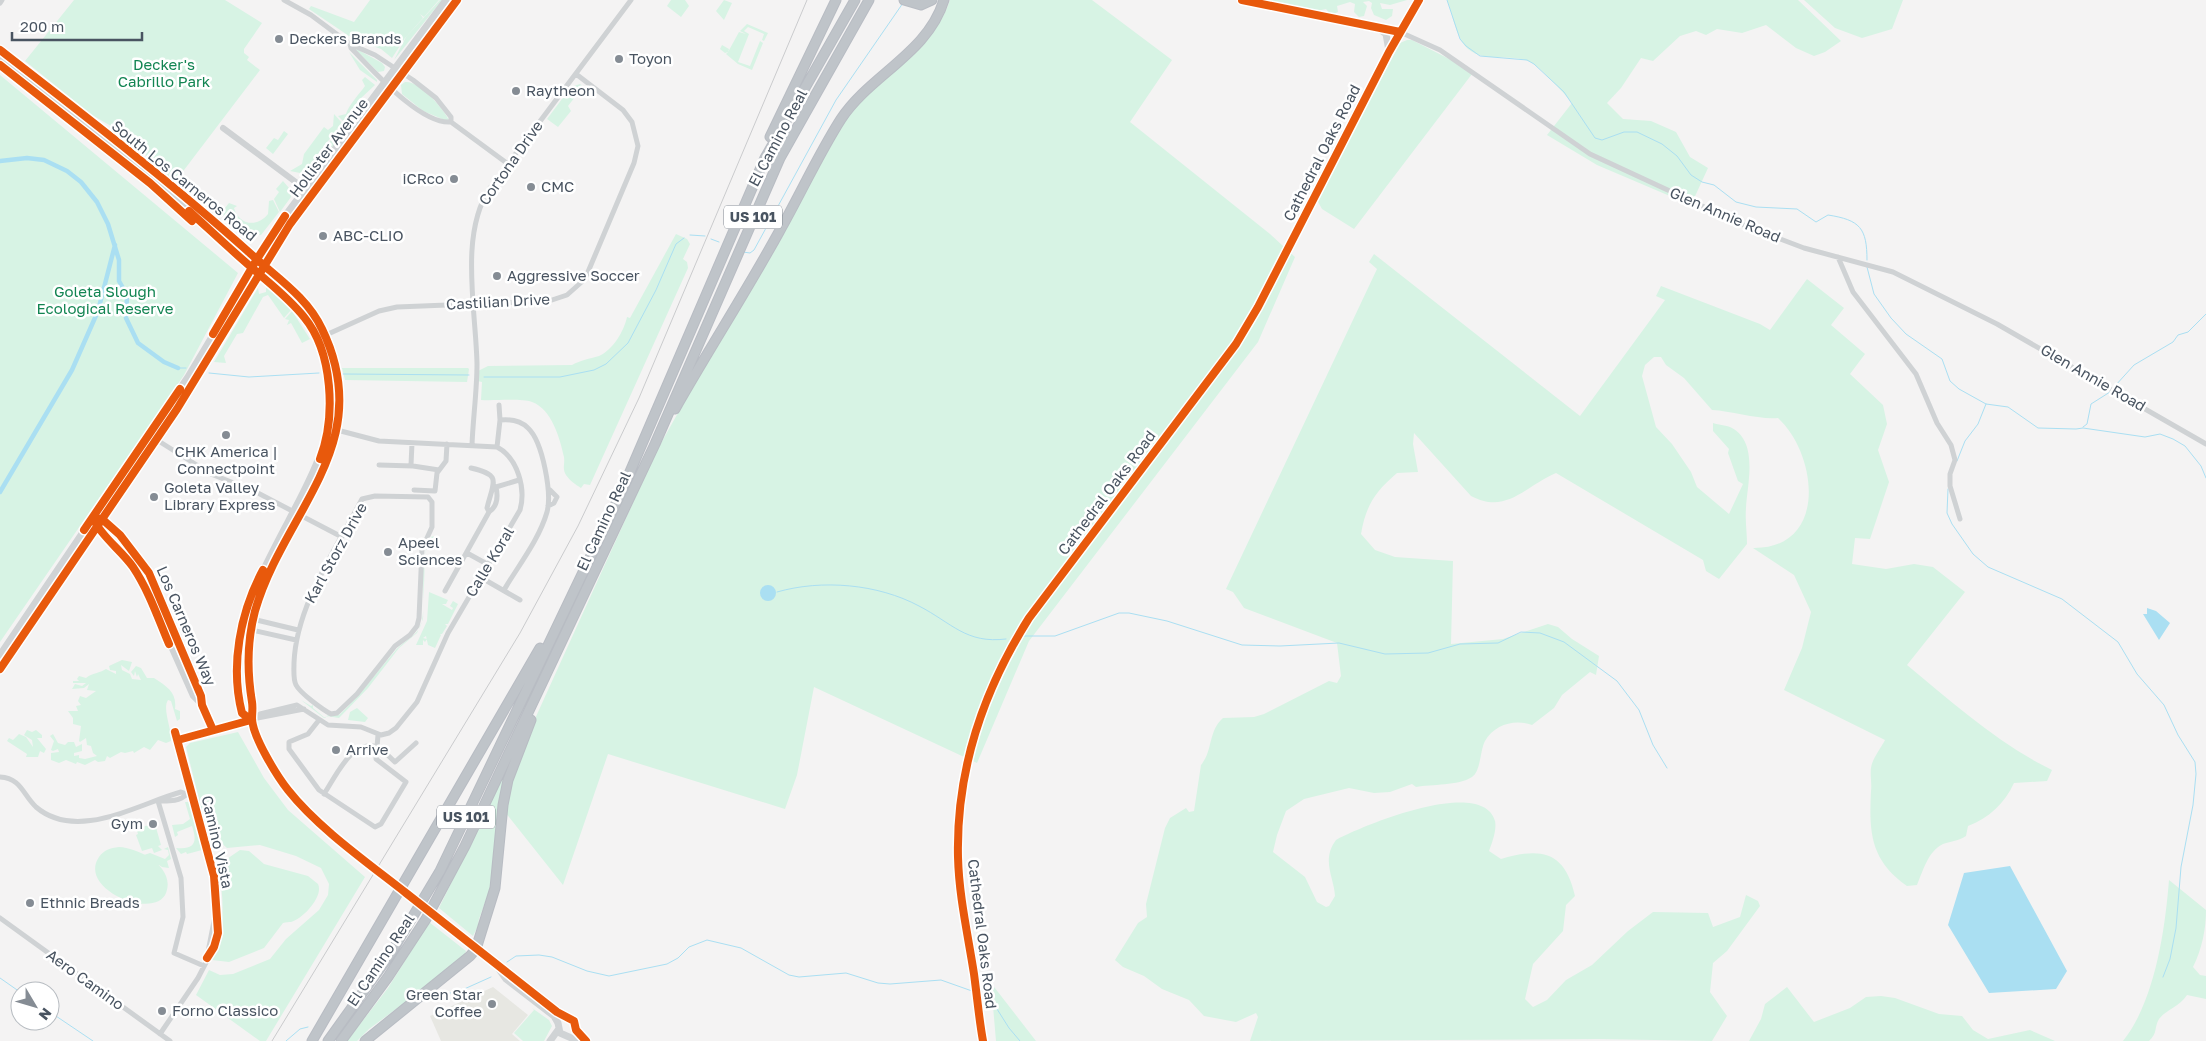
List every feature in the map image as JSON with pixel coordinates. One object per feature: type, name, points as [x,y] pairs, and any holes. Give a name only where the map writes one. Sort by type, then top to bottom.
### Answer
[{"type":"highway","points":[[750,193],[752,176],[836,0]]},
{"type":"highway","name":"El Camino Real","points":[[328,1041],[391,953],[440,871],[644,441],[750,193],[787,116],[855,0]]},
{"type":"highway","name":"El Camino Real","points":[[341,1041],[388,977],[434,905],[465,846],[655,444],[780,158],[869,0]]},
{"type":"highway","points":[[907,2],[920,5],[932,0]]},
{"type":"highway","points":[[655,444],[780,232],[842,118],[860,96],[925,36],[935,22],[944,0]]},
{"type":"highway","points":[[312,1041],[548,635],[572,586],[579,578]]},
{"type":"highway","points":[[365,1041],[476,949],[495,888],[503,805],[508,780],[572,622]]},
{"type":"main road","name":"Hollister Avenue","points":[[0,669],[157,440],[264,265],[315,188],[391,88],[398,70],[446,0]]},
{"type":"main road","name":"Hollister Avenue","points":[[0,655],[188,377],[257,259],[304,189],[385,82],[398,70],[456,0]]},
{"type":"main road","name":"Glen Annie Road","points":[[1242,0],[1400,32]]},
{"type":"main road","name":"Cathedral Oaks Road","points":[[983,1041],[960,887],[958,833],[968,761],[991,688],[1009,651],[1029,618],[1236,344],[1258,307],[1389,52],[1419,0]]},
{"type":"main road","points":[[1376,27],[1386,34],[1389,52]]},
{"type":"main road","name":"South Los Carneros Road","points":[[0,50],[217,224],[293,290],[311,310],[325,336],[334,364],[340,401],[337,430],[329,460],[268,577],[253,619],[248,662],[253,710],[251,720]]},
{"type":"main road","name":"South Los Carneros Road","points":[[0,59],[168,193],[279,290],[305,317],[318,339],[330,394],[326,442],[317,467],[258,580],[244,617],[237,656],[237,691],[242,713],[251,720],[263,750],[288,790],[309,812],[388,881],[410,895],[497,967]]},
{"type":"main road","points":[[497,967],[511,974],[565,1018],[574,1021],[576,1030],[586,1041]]},
{"type":"main road","points":[[497,967],[506,979],[552,1014],[566,1036],[578,1041]]},
{"type":"main road","points":[[550,1041],[565,1018]]},
{"type":"main road","points":[[557,1041],[576,1030]]},
{"type":"street","points":[[284,0],[311,15],[350,44],[362,48],[398,70],[436,98],[451,117],[451,122]]},
{"type":"street","name":"Cortona Drive","points":[[472,444],[477,367],[472,246],[474,224],[484,196],[631,0]]},
{"type":"street","name":"Glen Annie Road","points":[[1400,32],[1448,55],[1590,154],[1741,224],[1796,245],[1888,270],[1997,324],[2206,444]]},
{"type":"street","points":[[350,44],[351,48],[391,88],[423,113],[446,123],[451,122],[508,164]]},
{"type":"street","name":"Castilian Drive","points":[[318,339],[391,308],[558,299],[578,287],[590,267],[634,162],[637,138],[632,122],[623,110],[576,74]]},
{"type":"street","points":[[223,128],[304,189]]},
{"type":"street","points":[[1838,257],[1853,292],[1916,374],[1937,423],[1951,445],[1955,460],[1950,474],[1950,486],[1960,519]]},
{"type":"street","points":[[337,430],[379,441],[472,444],[497,447],[500,405]]},
{"type":"street","points":[[500,420],[517,421],[530,430],[536,441],[550,490],[557,497],[554,503],[548,506],[539,531],[504,590]]},
{"type":"street","points":[[149,435],[211,474],[254,491],[342,536]]},
{"type":"street","points":[[411,466],[412,443]]},
{"type":"street","points":[[414,490],[435,491],[436,477],[446,461],[447,444]]},
{"type":"street","name":"Calle Koral","points":[[378,735],[392,732],[412,710],[425,686],[443,643],[487,564],[520,510],[522,493],[519,480],[509,456],[497,447]]},
{"type":"street","points":[[379,465],[411,466],[439,470]]},
{"type":"street","points":[[445,591],[489,512],[487,508],[495,486],[490,472],[471,468]]},
{"type":"street","points":[[495,486],[519,480]]},
{"type":"street","name":"Karl Storz Drive","points":[[375,496],[431,499],[432,527],[422,549],[417,626],[410,635],[395,646],[357,694],[334,714],[329,713],[296,686],[294,672],[296,640],[303,613],[342,536],[365,498],[375,496]]},
{"type":"street","points":[[93,518],[102,519]]},
{"type":"street","name":"Los Carneros Way","points":[[93,518],[97,527],[123,553],[141,579],[193,696],[202,705]]},
{"type":"street","name":"Los Carneros Way","points":[[102,519],[131,546],[145,566],[201,696],[202,705],[213,730]]},
{"type":"street","points":[[467,553],[487,564]]},
{"type":"street","points":[[480,577],[520,600]]},
{"type":"street","points":[[244,617],[298,630]]},
{"type":"street","points":[[242,628],[296,640]]},
{"type":"street","points":[[166,637],[174,634]]},
{"type":"street","points":[[178,740],[251,720],[260,714],[292,705],[297,705],[328,725],[361,727],[378,735],[376,747],[379,762],[406,782],[381,824],[377,827],[324,794],[304,773],[292,755],[288,744],[308,734],[319,720]]},
{"type":"street","name":"Camino Vista","points":[[160,1034],[189,994],[214,947],[218,933],[214,876],[189,793],[175,732]]},
{"type":"street","points":[[324,794],[352,753],[365,747],[376,747],[397,764],[416,743]]},
{"type":"street","points":[[0,777],[17,782],[32,803],[42,812],[69,821],[98,820],[158,801],[174,801],[183,798],[189,793]]},
{"type":"street","points":[[158,801],[180,878],[183,917],[174,953],[204,966]]},
{"type":"street","name":"Aero Camino","points":[[0,918],[170,1041]]},
{"type":"shaded area","points":[[493,987],[528,1015],[512,1034],[520,1041],[441,1041],[430,1016]]},
{"type":"green space","name":"Decker's Cabrillo Park","points":[[74,0],[225,0],[262,23],[244,49],[244,53],[249,57],[247,60],[260,70],[181,174],[173,180],[118,130],[92,115],[25,61]]},
{"type":"green space","points":[[370,0],[439,0],[424,17],[420,14],[423,18],[405,38],[392,58],[381,49],[362,42],[358,36],[349,36],[309,9],[311,6],[354,22]]},
{"type":"green space","points":[[442,0],[394,60],[406,37]]},
{"type":"green space","points":[[671,0],[685,0],[689,6],[681,17],[667,6]]},
{"type":"green space","points":[[724,0],[732,3],[724,20],[716,11]]},
{"type":"green space","points":[[950,0],[1092,0],[1172,60],[1130,122],[1270,234],[1295,257],[1258,342],[1029,641],[977,763],[814,687],[797,775],[785,809],[608,754],[563,885],[505,812],[519,754],[656,452],[836,132],[870,90],[928,37],[937,26]]},
{"type":"green space","points":[[1256,0],[1407,0],[1390,5],[1380,3],[1382,9],[1393,9],[1392,16],[1386,20],[1374,15],[1371,8],[1372,3],[1369,1],[1363,2],[1367,6],[1364,16],[1359,17],[1354,12],[1355,4],[1350,2],[1337,6],[1338,12],[1331,15],[1326,9],[1317,11]]},
{"type":"green space","points":[[1447,0],[1798,0],[1841,41],[1825,52],[1814,56],[1796,48],[1766,25],[1742,33],[1717,29],[1706,35],[1696,31],[1680,36],[1653,61],[1641,58],[1621,88],[1607,103],[1623,119],[1651,121],[1676,132],[1690,157],[1708,168],[1691,205],[1597,165],[1547,135],[1572,103],[1532,63],[1520,59],[1487,57],[1471,51],[1465,46],[1459,36]]},
{"type":"green space","points":[[1804,0],[1903,0],[1892,29],[1862,38],[1835,28]]},
{"type":"green space","points":[[747,24],[768,33],[764,41],[762,40],[764,34],[748,27],[744,31],[749,34],[738,62],[750,66],[760,41],[763,43],[752,70],[738,64],[726,54],[739,32],[746,34],[740,31]]},
{"type":"green space","points":[[1412,40],[1459,64],[1472,74],[1354,229],[1322,209],[1317,200],[1400,43]]},
{"type":"green space","points":[[722,45],[729,49],[725,53],[720,49]]},
{"type":"green space","points":[[353,47],[382,63],[385,67],[384,71],[378,72]]},
{"type":"green space","points":[[349,52],[377,80],[377,82],[360,70]]},
{"type":"green space","name":"Goleta Slough Ecological Reserve","points":[[0,75],[238,273],[184,375],[0,642]]},
{"type":"green space","points":[[365,77],[375,85],[359,100],[343,121],[338,116],[346,114],[365,86],[362,80]]},
{"type":"green space","points":[[405,82],[417,85],[423,90],[436,102],[449,120],[447,121],[423,111],[402,94],[401,85]]},
{"type":"green space","points":[[580,84],[585,88],[583,91],[574,91],[575,97],[568,106],[571,111],[558,127],[547,119],[571,87]]},
{"type":"green space","points":[[359,108],[358,112],[307,181],[303,183],[314,160],[334,137],[348,115]]},
{"type":"green space","points":[[334,114],[342,123],[305,174],[290,171],[302,164],[304,154],[324,127],[328,130],[333,126]]},
{"type":"green space","points":[[284,131],[288,134],[273,154],[266,148],[274,138],[278,140]]},
{"type":"green space","points":[[283,181],[289,188],[291,197],[280,212],[274,199],[279,192],[276,189]]},
{"type":"green space","points":[[273,200],[279,212],[261,235],[253,234],[247,237],[221,213],[229,203],[237,206],[234,208],[240,218],[249,223],[254,223],[268,214],[269,201]]},
{"type":"green space","points":[[676,234],[687,239],[690,244],[683,259],[687,262],[688,268],[590,485],[584,484],[581,488],[571,481],[565,473],[564,457],[560,442],[554,425],[545,411],[532,402],[527,401],[481,400],[482,382],[477,381],[478,371],[488,366],[572,365],[604,353],[621,334],[627,317],[630,318]]},
{"type":"green space","points":[[1374,254],[1580,416],[1665,300],[1656,296],[1661,286],[1760,324],[1770,330],[1807,279],[1844,308],[1831,325],[1865,354],[1850,374],[1883,405],[1887,424],[1878,450],[1889,482],[1870,539],[1855,538],[1852,564],[1886,569],[1914,564],[1933,567],[1965,592],[1907,665],[1995,736],[2052,770],[2047,781],[2014,783],[2006,797],[1995,809],[1983,819],[1968,826],[1966,836],[1943,844],[1933,851],[1917,885],[1907,886],[1885,866],[1874,844],[1870,806],[1872,765],[1885,740],[1784,690],[1802,648],[1811,612],[1794,575],[1753,548],[1777,544],[1794,533],[1804,517],[1809,497],[1802,454],[1791,434],[1778,418],[1763,418],[1712,410],[1684,378],[1666,365],[1661,357],[1654,357],[1645,365],[1642,376],[1656,427],[1672,444],[1691,472],[1697,487],[1729,514],[1743,484],[1738,481],[1728,453],[1729,449],[1713,431],[1713,423],[1732,428],[1746,444],[1750,465],[1746,512],[1747,544],[1719,579],[1706,571],[1703,560],[1556,473],[1515,497],[1506,500],[1484,501],[1471,496],[1414,433],[1413,444],[1418,472],[1397,473],[1383,486],[1369,507],[1361,534],[1375,550],[1395,557],[1453,561],[1451,644],[1503,639],[1548,624],[1558,627],[1572,639],[1599,656],[1596,675],[1590,672],[1562,695],[1554,708],[1532,725],[1512,723],[1494,730],[1485,741],[1475,774],[1466,780],[1416,787],[1412,784],[1390,792],[1374,793],[1349,788],[1304,799],[1286,811],[1273,852],[1305,877],[1317,902],[1326,907],[1329,906],[1335,896],[1329,855],[1336,840],[1370,825],[1420,808],[1468,803],[1486,808],[1495,821],[1494,836],[1489,851],[1501,859],[1528,853],[1549,856],[1558,861],[1565,870],[1571,881],[1575,896],[1566,905],[1563,931],[1533,964],[1525,999],[1533,1007],[1547,1000],[1566,980],[1592,965],[1628,931],[1653,912],[1708,913],[1713,927],[1740,917],[1746,895],[1758,901],[1760,906],[1727,951],[1713,963],[1710,992],[1727,1016],[1712,1041],[1598,1039],[1250,1041],[1258,1017],[1256,1013],[1236,1022],[1204,1016],[1189,1000],[1162,989],[1144,976],[1123,967],[1115,960],[1138,923],[1147,917],[1146,904],[1165,828],[1170,818],[1186,808],[1189,812],[1194,811],[1201,765],[1218,723],[1223,718],[1254,717],[1264,714],[1329,681],[1337,683],[1341,676],[1337,643],[1244,608],[1233,592],[1226,589],[1377,269],[1369,262]]},
{"type":"green space","points":[[258,288],[259,294],[266,292],[266,288],[269,288],[291,310],[284,318],[268,295],[263,297],[243,333],[237,334],[224,356],[226,363],[214,362]]},
{"type":"green space","points":[[292,311],[310,339],[302,343],[291,323],[287,325],[289,320],[285,319]]},
{"type":"green space","points":[[342,368],[469,369],[467,382],[345,380]]},
{"type":"green space","points":[[434,536],[426,550],[431,537]]},
{"type":"green space","points":[[425,554],[423,619],[422,622],[423,567]]},
{"type":"green space","points":[[429,592],[448,600],[446,604],[442,604],[452,610],[453,608],[450,606],[453,601],[458,604],[448,624],[445,624],[447,626],[442,634],[440,634],[435,648],[428,645],[427,639],[425,642],[423,640],[423,645],[416,645],[427,621]]},
{"type":"green space","points":[[419,629],[417,633],[399,648],[368,688],[339,718],[327,716],[339,715],[395,651]]},
{"type":"green space","points":[[122,660],[132,662],[129,671],[121,665],[122,670],[130,674],[132,679],[141,680],[138,674],[137,677],[135,671],[134,676],[131,672],[136,666],[141,668],[147,678],[154,678],[173,695],[175,709],[180,711],[180,719],[177,721],[171,701],[168,700],[166,709],[171,741],[166,743],[158,740],[150,750],[144,747],[134,753],[133,751],[121,752],[110,758],[107,756],[105,761],[98,762],[95,760],[85,765],[66,760],[59,763],[51,760],[51,753],[59,752],[58,749],[51,750],[54,741],[50,736],[53,734],[58,743],[65,745],[68,742],[74,742],[76,747],[82,744],[82,751],[74,753],[74,756],[79,755],[79,758],[85,759],[97,756],[93,753],[91,746],[87,745],[86,738],[79,741],[81,726],[73,724],[73,718],[68,711],[78,711],[76,706],[81,705],[78,701],[80,696],[86,698],[96,691],[87,690],[89,684],[84,688],[72,689],[75,684],[82,686],[86,683],[73,683],[73,681],[79,681],[77,679],[79,676],[86,678],[106,669],[116,674],[116,671],[110,670],[109,666]]},
{"type":"green space","points":[[301,700],[311,706],[313,705],[313,708],[325,718]]},
{"type":"green space","points":[[357,708],[368,718],[365,722],[348,720],[350,712]]},
{"type":"green space","points":[[27,730],[32,732],[36,730],[42,735],[42,738],[37,738],[46,749],[44,753],[40,751],[38,757],[26,757],[27,754],[7,741],[9,738],[13,740],[19,734],[26,737],[33,747],[32,740],[24,735]]},
{"type":"green space","points":[[238,732],[264,778],[288,810],[365,877],[266,1041],[260,1041],[196,995],[209,970],[220,975],[233,974],[270,959],[286,939],[319,910],[328,895],[329,884],[321,868],[296,856],[260,845],[227,848],[218,840],[210,843],[186,747],[190,743]]},
{"type":"green space","points":[[505,771],[499,800],[490,889],[473,936],[439,908]]},
{"type":"green space","points":[[185,802],[189,802],[202,850],[181,854],[176,848],[191,846],[195,837],[192,826],[177,832],[178,835],[175,837],[172,825],[183,824],[190,819]]},
{"type":"green space","points":[[155,824],[161,845],[158,846],[162,850],[154,853],[152,848],[142,851],[136,835],[138,834],[136,828]]},
{"type":"green space","points":[[119,847],[145,855],[161,867],[166,875],[168,884],[166,893],[159,901],[148,904],[120,898],[108,890],[99,880],[95,869],[99,857],[108,850]]},
{"type":"green space","points":[[168,847],[171,859],[167,861],[169,868],[162,867],[144,855],[150,853],[165,859],[169,855],[168,850],[164,849]]},
{"type":"green space","points":[[240,850],[249,851],[264,864],[308,876],[318,884],[318,895],[306,912],[296,920],[283,923],[264,948],[229,962],[212,960],[217,948],[222,925],[222,889],[218,865]]},
{"type":"green space","points":[[2169,880],[2206,910],[2203,939],[2193,967],[2200,975],[2206,976],[2206,999],[2187,995],[2159,1019],[2155,1033],[2149,1041],[2123,1041],[2134,1025],[2151,986],[2165,921]]},
{"type":"green space","points":[[429,922],[466,951],[465,954],[422,990],[369,1029],[357,1041],[347,1041],[388,988]]},
{"type":"green space","points":[[991,983],[1036,1041],[996,1041]]},
{"type":"green space","points":[[1787,987],[1814,1022],[1850,1008],[1866,997],[1881,996],[1895,998],[1939,1014],[1962,1016],[1973,1030],[1988,1039],[2030,1030],[2055,1041],[1749,1041],[1761,1019],[1765,1004]]},
{"type":"green space","points":[[532,1008],[549,1020],[552,1026],[544,1041],[523,1041],[514,1033],[534,1010]]},
{"type":"water","points":[[768,585],[774,587],[776,593],[774,599],[768,601],[762,599],[760,593],[762,587]]},
{"type":"water","points":[[2147,608],[2156,611],[2170,623],[2159,640],[2143,614],[2147,614]]},
{"type":"water","points":[[2010,866],[2067,971],[2056,989],[1989,993],[1948,925],[1964,873]]},
{"type":"waterway","points":[[1447,0],[1460,39],[1466,46],[1480,56],[1527,60],[1534,64],[1564,92],[1595,138],[1602,140],[1624,132],[1637,132],[1662,144],[1677,156],[1691,175],[1702,182],[1714,185],[1736,202],[1756,207],[1797,209],[1816,222],[1828,215],[1848,220],[1860,227],[1863,233],[1867,249],[1867,260]]},
{"type":"waterway","points":[[743,252],[750,253],[754,250],[836,100],[903,3]]},
{"type":"waterway","points":[[0,161],[27,158],[44,160],[67,171],[81,182],[97,202],[108,224],[119,260],[119,281],[127,295],[126,318],[138,343],[164,362],[178,368]]},
{"type":"waterway","points":[[163,167],[175,176]]},
{"type":"waterway","points":[[188,188],[198,192],[220,208]]},
{"type":"waterway","points":[[690,235],[705,236]]},
{"type":"waterway","points":[[484,377],[560,377],[594,370],[606,364],[628,343],[656,290],[676,244],[684,238]]},
{"type":"waterway","points":[[711,239],[719,242]]},
{"type":"waterway","points":[[0,492],[72,370],[98,311],[115,245]]},
{"type":"waterway","points":[[1867,267],[1874,294],[1891,318],[1906,334],[1942,359],[1950,381],[1959,389],[1986,404],[2008,407],[2038,428],[2083,428],[2145,437],[2160,434],[2185,446],[2201,466],[2206,478]]},
{"type":"waterway","points":[[2115,386],[2134,365],[2173,342],[2178,335],[2188,332],[2206,314]]},
{"type":"waterway","points":[[178,368],[186,368]]},
{"type":"waterway","points":[[209,373],[249,377],[319,373]]},
{"type":"waterway","points":[[343,374],[469,375]]},
{"type":"waterway","points":[[2083,427],[2087,424],[2091,404],[2110,392]]},
{"type":"waterway","points":[[1957,461],[1965,441],[1978,424],[1986,404]]},
{"type":"waterway","points":[[1948,489],[1947,513],[1952,524],[1973,554],[1988,567],[2062,599],[2118,642],[2137,674],[2164,705],[2178,735],[2195,762],[2196,774],[2193,805],[2181,867],[2176,928],[2170,959],[2163,977]]},
{"type":"waterway","points":[[777,592],[794,588],[831,585],[868,588],[919,606],[970,635],[992,640],[1006,639]]},
{"type":"waterway","points":[[1023,636],[1055,636],[1119,613],[1129,613],[1167,621],[1242,645],[1280,646],[1339,643],[1385,654],[1428,653],[1460,644],[1498,643],[1521,632],[1540,633],[1564,642],[1617,681],[1639,710],[1653,745],[1667,768]]},
{"type":"waterway","points":[[507,962],[516,956],[539,955],[552,957],[587,971],[609,976],[667,964],[678,958],[689,947],[707,940],[741,948],[789,975],[799,977],[846,973],[878,983],[890,984],[941,980],[972,991]]},
{"type":"waterway","points":[[438,996],[462,990],[491,977]]},
{"type":"waterway","points":[[0,978],[10,985]]},
{"type":"waterway","points":[[980,996],[997,1009],[1020,1041]]},
{"type":"waterway","points":[[60,1019],[93,1041]]},
{"type":"waterway","points":[[286,1041],[300,1029],[308,1027]]},
{"type":"railway","points":[[272,1041],[520,633],[578,526],[639,398],[807,0]]},
{"type":"cycle path","points":[[0,669],[177,409],[290,224],[457,0]]},
{"type":"cycle path","points":[[1242,0],[1400,32]]},
{"type":"cycle path","points":[[983,1041],[962,901],[958,857],[959,825],[967,763],[986,703],[998,674],[1029,618],[1236,344],[1258,307],[1389,52],[1419,0]]},
{"type":"cycle path","points":[[0,50],[191,202],[291,289],[316,318],[322,329],[336,370],[339,408],[333,443],[320,476],[269,575],[255,611],[250,634],[249,668],[252,718],[256,735],[283,784],[300,804],[328,831],[557,1012],[574,1021],[576,1030],[586,1041]]},
{"type":"cycle path","points":[[0,65],[150,183],[192,221]]},
{"type":"cycle path","points":[[189,211],[285,297],[314,331],[326,366],[330,405],[325,442],[320,459]]},
{"type":"cycle path","points":[[213,334],[257,259],[285,216]]},
{"type":"cycle path","points":[[84,530],[180,389]]},
{"type":"cycle path","points":[[94,518],[102,519],[120,535],[149,573],[201,696],[202,705],[213,730]]},
{"type":"cycle path","points":[[94,520],[101,532],[139,576],[169,644]]},
{"type":"cycle path","points":[[251,720],[242,713],[237,677],[237,658],[239,640],[248,604],[263,570]]},
{"type":"cycle path","points":[[178,740],[251,720]]},
{"type":"cycle path","points":[[175,732],[214,876],[218,933],[214,947],[207,958]]},
{"type":"place","name":"Deckers Brands","points":[[279,39]]},
{"type":"place","name":"Toyon","points":[[619,59]]},
{"type":"place","name":"Raytheon","points":[[516,91]]},
{"type":"place","name":"iCRco","points":[[454,179]]},
{"type":"place","name":"CMC","points":[[531,187]]},
{"type":"place","name":"ABC-CLIO","points":[[323,236]]},
{"type":"place","name":"Aggressive Soccer","points":[[497,276]]},
{"type":"place","name":"CHK America | Connectpoint","points":[[226,435]]},
{"type":"place","name":"Goleta Valley Library Express","points":[[154,497]]},
{"type":"place","name":"Apeel Sciences","points":[[388,552]]},
{"type":"place","name":"Arrive","points":[[336,750]]},
{"type":"place","name":"Gym","points":[[153,824]]},
{"type":"place","name":"Ethnic Breads","points":[[30,903]]},
{"type":"place","name":"Green Star Coffee","points":[[492,1004]]},
{"type":"place","name":"Forno Classico","points":[[162,1011]]}]
